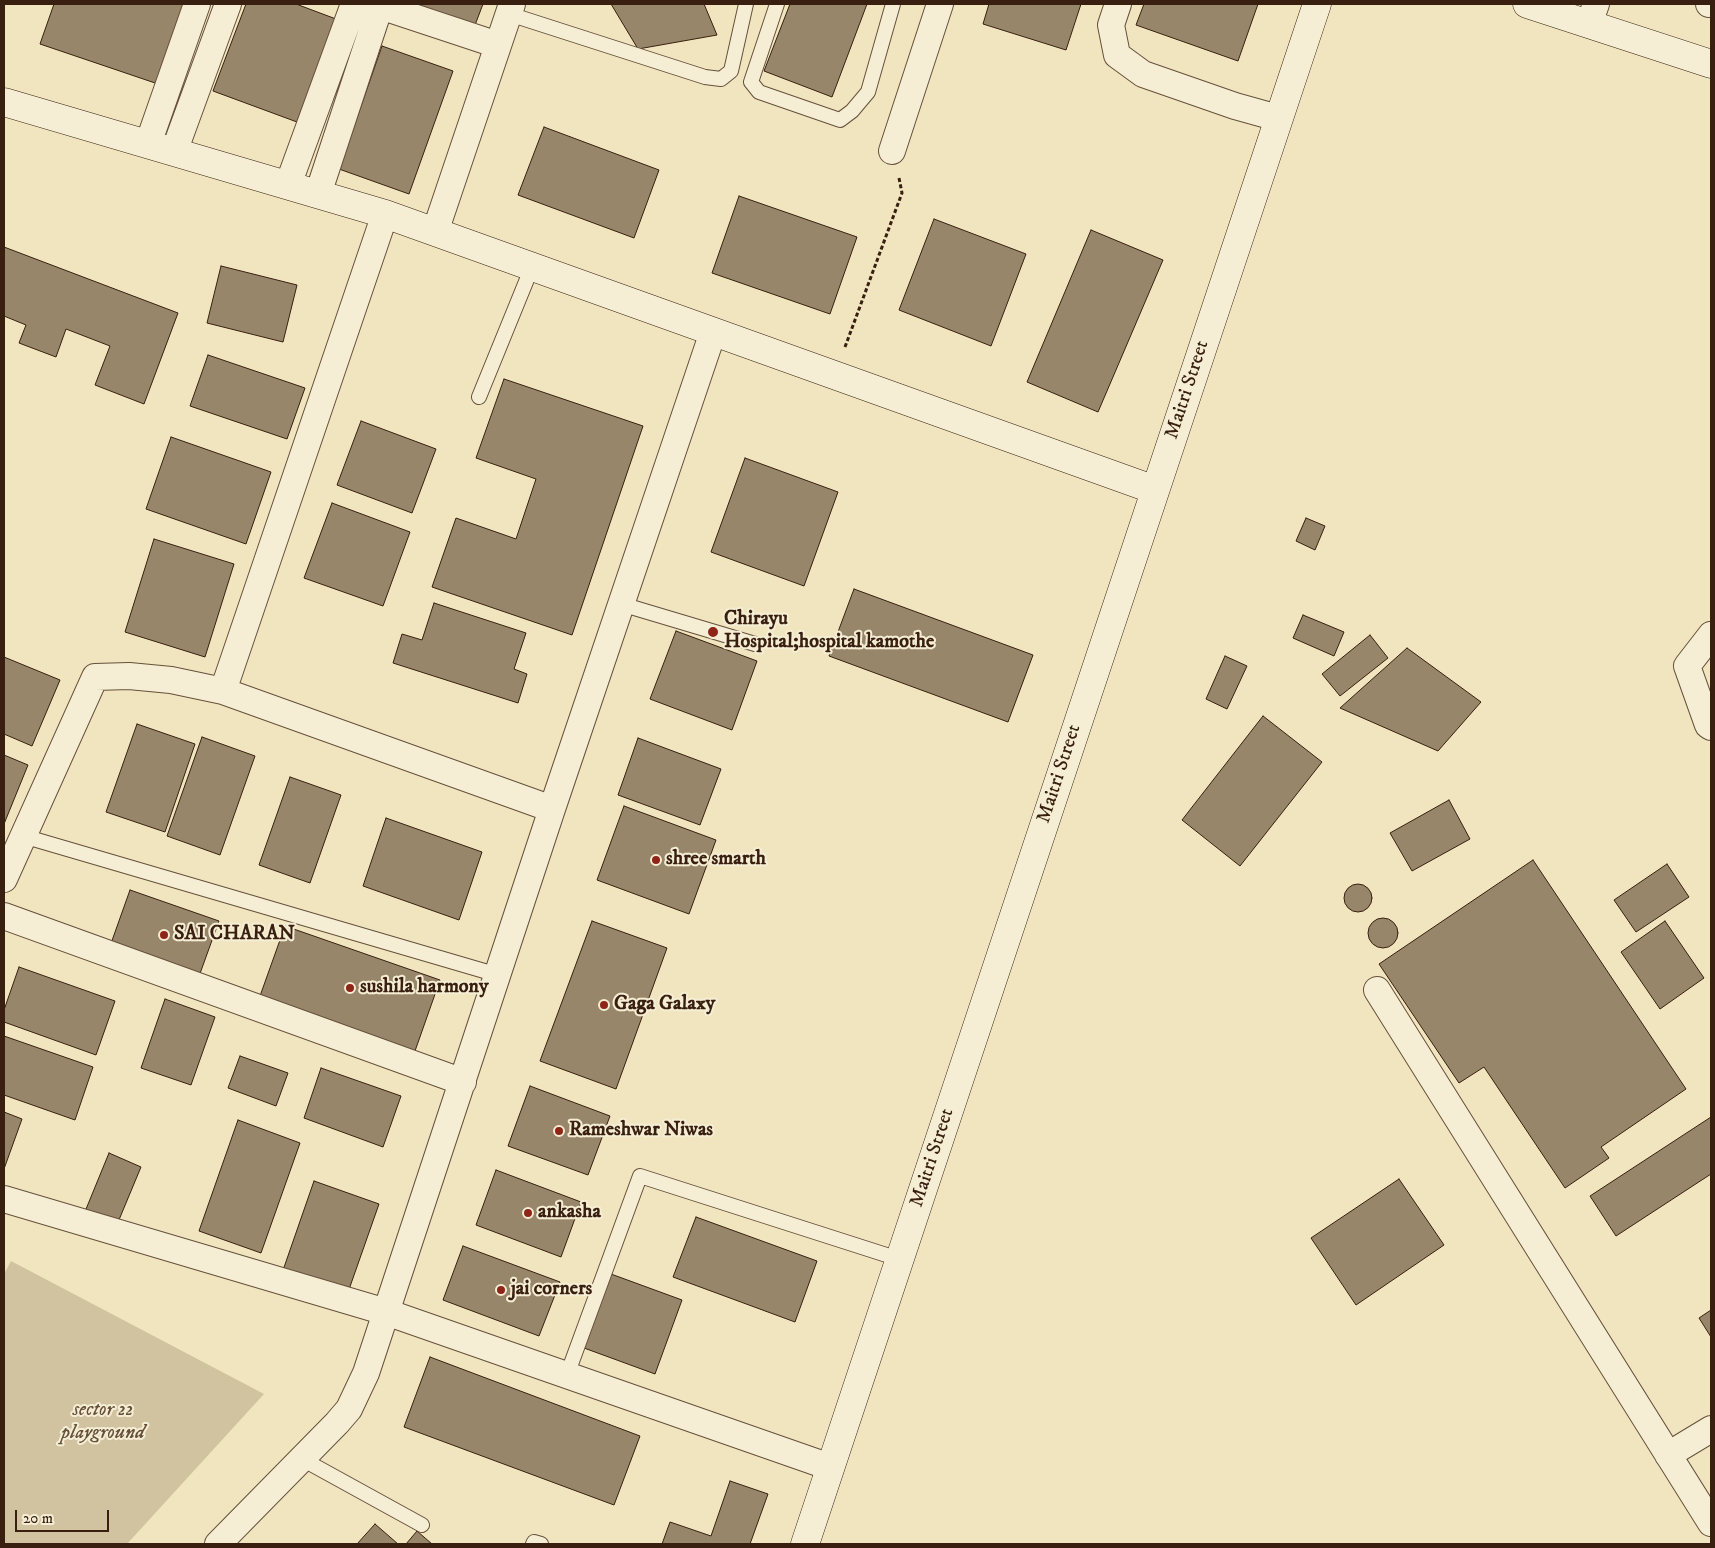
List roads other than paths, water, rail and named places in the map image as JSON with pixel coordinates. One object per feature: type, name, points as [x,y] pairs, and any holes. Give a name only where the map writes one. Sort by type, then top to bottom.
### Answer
[{"type":"street","points":[[148,144],[197,4]]},
{"type":"street","points":[[174,152],[228,4]]},
{"type":"street","points":[[288,186],[354,4]]},
{"type":"street","points":[[892,151],[940,4]]},
{"type":"street","points":[[1118,4],[1111,25],[1116,55],[1143,74],[1278,118]]},
{"type":"street","name":"Maitri Street","points":[[805,1544],[1317,4]]},
{"type":"street","points":[[1527,4],[1592,14],[1711,64]]},
{"type":"street","points":[[318,194],[380,6],[498,45]]},
{"type":"street","points":[[435,232],[511,9]]},
{"type":"street","points":[[4,102],[384,214],[1155,490]]},
{"type":"street","points":[[223,691],[384,214]]},
{"type":"street","points":[[218,1544],[349,1409],[366,1373],[552,808],[713,332]]},
{"type":"street","points":[[1711,635],[1687,666],[1708,725],[1711,727]]},
{"type":"street","points":[[4,879],[95,677],[129,676],[171,680],[223,691],[552,808]]},
{"type":"street","points":[[4,916],[463,1082]]},
{"type":"street","points":[[1377,990],[1711,1523]]},
{"type":"street","points":[[4,1199],[386,1312],[830,1467]]},
{"type":"street","points":[[1668,1455],[1711,1429]]},
{"type":"lane","points":[[511,9],[705,77],[721,80],[731,71],[746,4]]},
{"type":"lane","points":[[777,4],[750,82],[759,92],[840,120],[852,111],[868,92],[893,4]]},
{"type":"lane","points":[[479,397],[532,267]]},
{"type":"lane","points":[[621,604],[755,644]]},
{"type":"lane","points":[[23,836],[498,975]]},
{"type":"lane","points":[[567,1375],[640,1176],[899,1259]]},
{"type":"lane","points":[[302,1459],[422,1524]]},
{"type":"lane","points":[[533,1544],[534,1542],[541,1544]]},
{"type":"place","name":"Chirayu Hospital;hospital kamothe","points":[[713,632]]},
{"type":"place","name":"shree smarth","points":[[656,860]]},
{"type":"place","name":"SAI CHARAN","points":[[164,935]]},
{"type":"place","name":"sushila harmony","points":[[350,988]]},
{"type":"place","name":"Gaga Galaxy","points":[[604,1005]]},
{"type":"place","name":"Rameshwar Niwas","points":[[559,1131]]},
{"type":"place","name":"ankasha","points":[[528,1213]]},
{"type":"place","name":"jai corners","points":[[501,1290]]},
{"type":"park label","name":"sector 22 playground","points":[[103,1422]]}]
